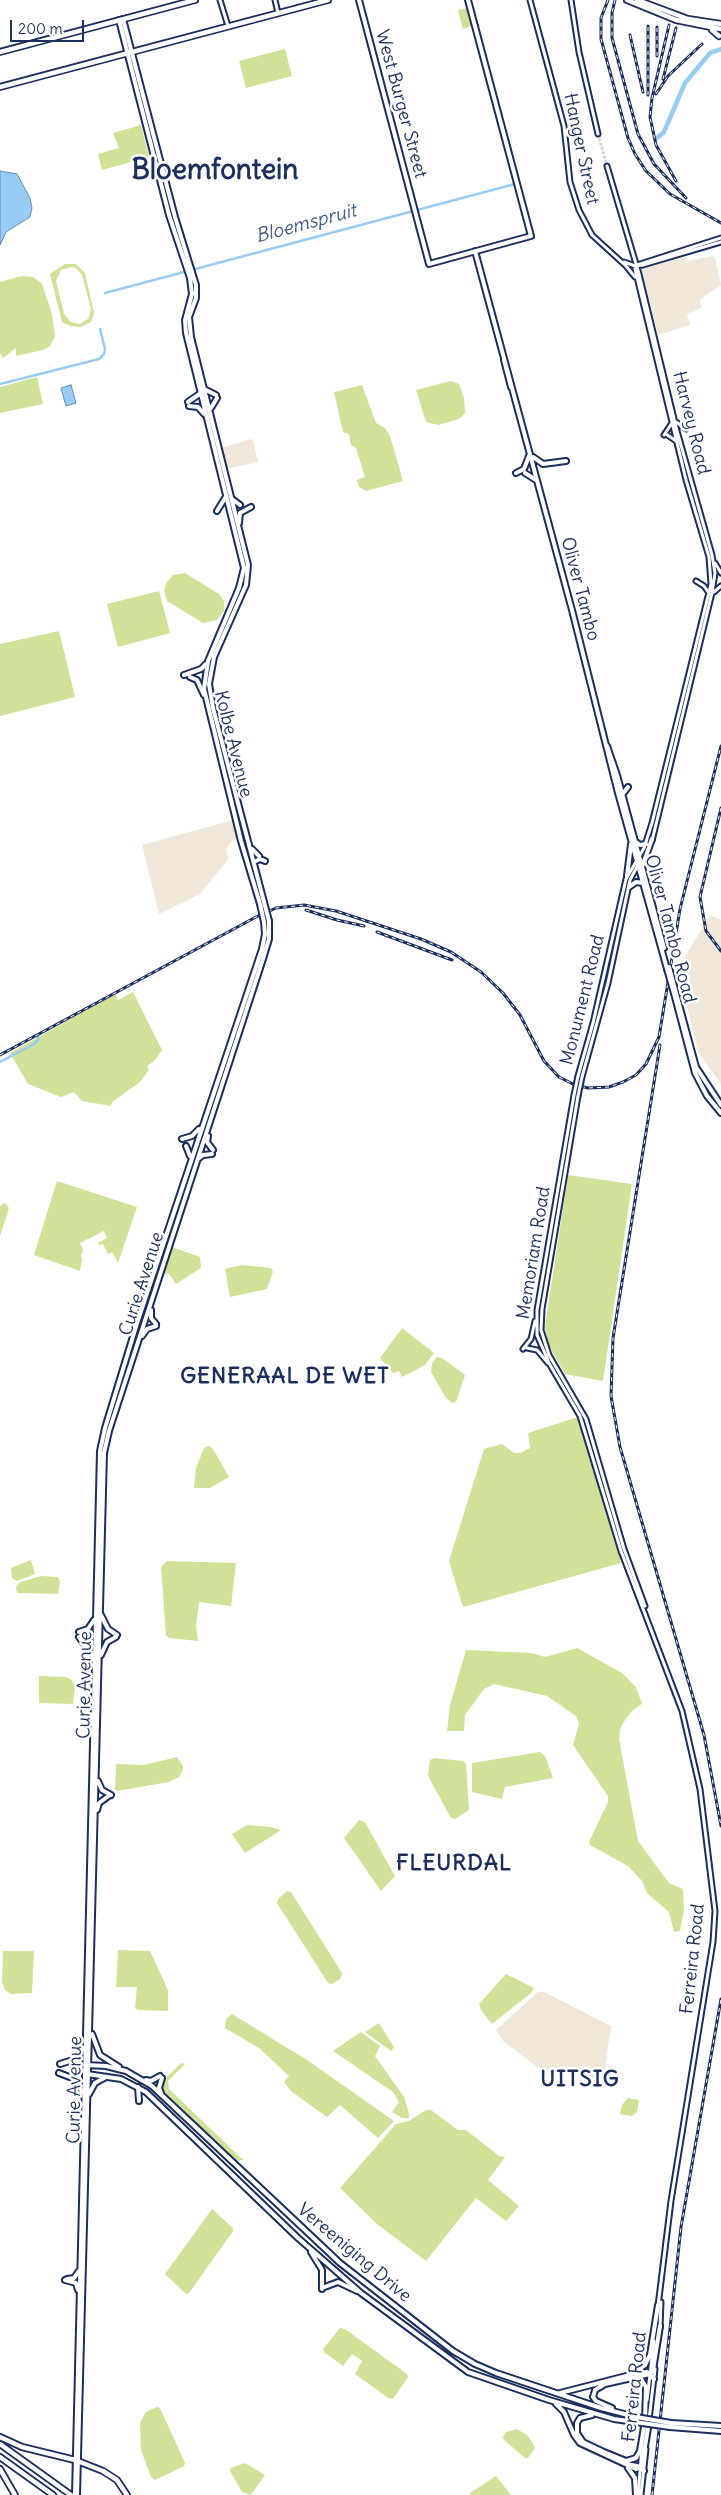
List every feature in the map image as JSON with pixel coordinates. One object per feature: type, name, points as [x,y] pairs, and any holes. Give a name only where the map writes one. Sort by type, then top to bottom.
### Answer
[{"type":"highway","points":[[0,52],[195,0]]},
{"type":"highway","points":[[0,87],[328,0]]},
{"type":"highway","points":[[627,0],[676,20],[721,29]]},
{"type":"highway","points":[[637,0],[688,19],[721,24]]},
{"type":"highway","points":[[706,27],[719,36]]},
{"type":"highway","points":[[0,2438],[33,2451],[77,2461],[108,2473],[120,2483],[127,2495]]},
{"type":"highway","points":[[0,2444],[74,2495]]},
{"type":"highway","points":[[0,2457],[53,2495]]},
{"type":"highway","points":[[0,2469],[15,2495]]},
{"type":"main road","points":[[220,0],[228,27]]},
{"type":"main road","points":[[275,0],[278,13]]},
{"type":"main road","name":"West Burger Street","points":[[359,0],[429,264],[475,251]]},
{"type":"main road","points":[[468,0],[531,236],[475,251]]},
{"type":"main road","name":"Hanger Street","points":[[530,0],[564,126],[570,182],[576,202],[584,222],[592,235],[630,269],[638,285]]},
{"type":"main road","points":[[571,0],[579,52],[598,134]]},
{"type":"main road","points":[[121,19],[192,278],[192,294],[187,325],[203,391]]},
{"type":"main road","name":"Harvey Road","points":[[607,166],[631,255],[639,265],[639,274],[674,422],[713,560],[711,594],[654,823],[652,839],[646,856],[640,863]]},
{"type":"main road","points":[[616,257],[639,265],[721,240]]},
{"type":"main road","name":"Oliver Tambo","points":[[475,251],[522,421],[582,653]]},
{"type":"main road","points":[[639,265],[639,274]]},
{"type":"main road","points":[[638,285],[639,265]]},
{"type":"main road","name":"Harvey Road","points":[[638,285],[657,353]]},
{"type":"main road","points":[[203,391],[216,397],[211,405],[210,412]]},
{"type":"main road","points":[[203,391],[189,404],[198,407],[206,416]]},
{"type":"main road","name":"Kolbe Avenue","points":[[203,391],[210,412],[248,565],[248,575],[214,657],[209,680],[212,703],[243,850],[262,903]]},
{"type":"main road","name":"Kolbe Avenue","points":[[203,391],[206,416],[244,572],[208,661],[204,677],[206,700],[246,830],[262,903]]},
{"type":"main road","points":[[676,441],[665,434],[674,422],[686,429]]},
{"type":"main road","name":"Harvey Road","points":[[674,422],[676,441],[713,576]]},
{"type":"main road","points":[[516,473],[524,469],[530,456],[543,464],[566,461]]},
{"type":"main road","name":"Oliver Tambo","points":[[530,456],[582,653]]},
{"type":"main road","points":[[525,473],[536,480]]},
{"type":"main road","points":[[217,511],[223,504],[225,496]]},
{"type":"main road","points":[[231,497],[240,505]]},
{"type":"main road","points":[[238,527],[240,513],[251,507]]},
{"type":"main road","points":[[713,560],[721,575],[713,576]]},
{"type":"main road","points":[[696,581],[711,594],[721,586]]},
{"type":"main road","points":[[713,581],[721,581]]},
{"type":"main road","name":"Oliver Tambo Road","points":[[582,653],[696,1067],[721,1105]]},
{"type":"main road","points":[[184,675],[201,669],[208,661]]},
{"type":"main road","points":[[190,677],[197,680],[206,700]]},
{"type":"main road","name":"Oliver Tambo Road","points":[[607,746],[620,784],[633,841]]},
{"type":"main road","points":[[620,784],[628,787],[622,795]]},
{"type":"main road","name":"Harvey Road","points":[[638,857],[646,844],[654,823]]},
{"type":"main road","points":[[241,841],[245,838],[246,830]]},
{"type":"main road","points":[[642,868],[652,839]]},
{"type":"main road","points":[[241,841],[249,842]]},
{"type":"main road","points":[[627,876],[633,841],[640,845],[646,844]]},
{"type":"main road","points":[[250,847],[259,856]]},
{"type":"main road","points":[[243,850],[252,856],[249,861],[252,878]]},
{"type":"main road","name":"Monument Road","points":[[566,1152],[580,1077],[627,876],[638,857]]},
{"type":"main road","points":[[254,862],[260,859],[265,861]]},
{"type":"main road","name":"Oliver Tambo Road","points":[[640,863],[643,883],[668,968]]},
{"type":"main road","name":"Monument Road","points":[[580,1077],[608,983],[632,873],[640,863]]},
{"type":"main road","points":[[629,887],[636,882],[643,883]]},
{"type":"main road","name":"Curie Avenue","points":[[86,2065],[84,2042],[94,1659],[98,1613],[105,1444],[264,954],[269,936],[262,903]]},
{"type":"main road","name":"Curie Avenue","points":[[74,2495],[77,2461],[88,2096],[86,2065],[91,2007],[102,1438],[138,1320],[202,1124],[262,949],[267,921]]},
{"type":"main road","name":"Oliver Tambo Road","points":[[676,997],[695,1073],[707,1096],[721,1113]]},
{"type":"main road","points":[[196,1163],[203,1155],[212,1152],[207,1141],[210,1122]]},
{"type":"main road","points":[[182,1139],[194,1134],[202,1124]]},
{"type":"main road","points":[[186,1146],[190,1150],[190,1161]]},
{"type":"main road","name":"Memoriam Road","points":[[566,1152],[537,1310],[536,1328],[539,1342],[580,1416],[598,1467],[614,1532],[633,1578]]},
{"type":"main road","name":"Memoriam Road","points":[[552,1365],[542,1334],[542,1309],[566,1152]]},
{"type":"main road","points":[[139,1340],[147,1329],[156,1325],[151,1318],[151,1305]]},
{"type":"main road","points":[[537,1310],[531,1339],[525,1349],[537,1350],[552,1365]]},
{"type":"main road","points":[[542,1334],[539,1342],[546,1348]]},
{"type":"main road","name":"Ferreira Road","points":[[633,1578],[677,1695],[691,1746],[713,1881],[715,1911],[709,1970],[671,2201],[650,2374],[647,2422]]},
{"type":"main road","points":[[79,1632],[91,1626],[98,1613]]},
{"type":"main road","points":[[98,1613],[106,1626],[117,1636],[105,1645],[99,1661]]},
{"type":"main road","points":[[79,1637],[94,1659]]},
{"type":"main road","points":[[95,1824],[98,1805],[110,1795],[100,1786],[97,1769]]},
{"type":"main road","points":[[91,2007],[92,2037],[95,2046],[108,2061],[148,2082],[161,2077],[159,2088],[162,2095]]},
{"type":"main road","points":[[60,2064],[76,2060],[84,2042]]},
{"type":"main road","name":"Vereeniging Drive","points":[[86,2065],[126,2071],[162,2095],[340,2263],[427,2332],[475,2364],[558,2393],[634,2416]]},
{"type":"main road","points":[[58,2073],[70,2076],[79,2084],[82,2089],[83,2104]]},
{"type":"main road","name":"Curie Avenue","points":[[77,2461],[83,2104],[86,2074]]},
{"type":"main road","name":"Vereeniging Drive","points":[[86,2074],[111,2076],[138,2087],[164,2108],[308,2247],[361,2293],[468,2372],[549,2400],[614,2419],[670,2425]]},
{"type":"main road","points":[[88,2096],[95,2083],[111,2076]]},
{"type":"main road","points":[[138,2087],[139,2101]]},
{"type":"main road","points":[[308,2247],[322,2270],[322,2288],[338,2282],[361,2293]]},
{"type":"main road","points":[[79,2312],[76,2283],[65,2280],[76,2276],[80,2263]]},
{"type":"main road","name":"Ferreira Road","points":[[647,2422],[660,2326],[661,2282]]},
{"type":"main road","points":[[630,2374],[645,2365],[650,2355],[658,2306]]},
{"type":"main road","points":[[660,2326],[653,2370],[650,2374],[626,2378],[600,2386],[595,2390],[594,2397],[598,2403],[634,2416],[670,2425],[721,2430]]},
{"type":"main road","points":[[558,2393],[630,2374],[643,2372],[650,2374],[654,2378]]},
{"type":"main road","points":[[626,2378],[637,2378],[644,2383],[647,2422],[642,2470]]},
{"type":"main road","points":[[549,2400],[561,2408],[580,2443],[631,2468],[642,2470]]},
{"type":"main road","points":[[614,2419],[586,2415],[580,2418],[576,2430],[581,2440],[642,2470]]},
{"type":"main road","points":[[604,2452],[626,2461],[636,2458],[640,2451],[647,2422]]},
{"type":"main road","points":[[670,2425],[721,2426]]},
{"type":"main road","points":[[620,2463],[630,2470],[635,2478],[638,2495]]},
{"type":"main road","name":"Ferreira Road","points":[[638,2495],[642,2470]]},
{"type":"shaded area","points":[[713,256],[721,285],[700,299],[701,308],[687,314],[690,325],[658,335],[642,271],[648,267],[685,257],[688,261]]},
{"type":"shaded area","points":[[251,439],[258,462],[226,469],[221,448]]},
{"type":"shaded area","points":[[233,820],[237,837],[229,844],[226,851],[229,858],[200,894],[159,914],[142,845]]},
{"type":"shaded area","points":[[710,915],[721,920],[721,1084],[698,1052],[679,972],[680,965]]},
{"type":"shaded area","points":[[538,1992],[544,1992],[611,2026],[604,2075],[601,2078],[597,2079],[537,2067],[503,2041],[496,2030]]},
{"type":"green space","points":[[467,8],[472,26],[463,29],[458,10]]},
{"type":"green space","points":[[285,49],[292,76],[246,88],[239,61]]},
{"type":"green space","points":[[141,125],[149,157],[102,170],[98,154],[119,148],[113,133]]},
{"type":"green space","points":[[65,264],[76,264],[85,273],[94,313],[91,322],[81,327],[71,326],[62,322],[50,274]],"holes":[[[71,267],[76,268],[82,275],[91,309],[89,318],[80,324],[71,322],[64,314],[56,281],[61,270]]]},
{"type":"green space","points":[[21,276],[33,277],[42,284],[52,314],[55,337],[50,346],[43,350],[16,356],[16,348],[3,358],[0,353],[0,282]]},
{"type":"green space","points":[[37,377],[43,404],[0,413],[0,387]]},
{"type":"green space","points":[[451,381],[459,384],[464,398],[465,413],[459,419],[438,425],[426,422],[416,390]]},
{"type":"green space","points":[[362,385],[376,423],[385,428],[390,436],[403,481],[366,491],[359,487],[357,480],[365,477],[356,448],[351,445],[349,434],[343,432],[334,392]]},
{"type":"green space","points":[[185,573],[219,594],[224,601],[224,611],[217,620],[203,623],[167,601],[164,590],[167,582],[173,575]]},
{"type":"green space","points":[[159,591],[170,633],[118,647],[107,604]]},
{"type":"green space","points":[[59,631],[75,697],[0,716],[0,644]]},
{"type":"green space","points":[[133,992],[162,1050],[155,1060],[147,1066],[149,1070],[140,1082],[112,1102],[111,1106],[82,1101],[74,1092],[61,1097],[28,1084],[10,1053],[115,994],[118,1000]]},
{"type":"green space","points":[[568,1175],[632,1184],[603,1381],[565,1374],[546,1340],[545,1326]]},
{"type":"green space","points":[[57,1181],[137,1207],[118,1263],[112,1252],[108,1254],[103,1244],[99,1245],[98,1243],[107,1238],[104,1231],[80,1243],[83,1250],[80,1271],[34,1255]]},
{"type":"green space","points":[[5,1203],[9,1208],[0,1236],[0,1206]]},
{"type":"green space","points":[[172,1247],[200,1257],[201,1268],[176,1284],[168,1273],[162,1275]]},
{"type":"green space","points":[[242,1265],[271,1268],[273,1272],[267,1289],[230,1297],[225,1269]]},
{"type":"green space","points":[[402,1328],[434,1353],[425,1365],[402,1377],[399,1371],[393,1373],[380,1358]]},
{"type":"green space","points":[[437,1357],[442,1358],[465,1375],[456,1402],[452,1403],[446,1398],[431,1372],[432,1363]]},
{"type":"green space","points":[[578,1417],[621,1563],[463,1607],[449,1561],[484,1449],[502,1444],[514,1453],[520,1453],[530,1448],[528,1433]]},
{"type":"green space","points":[[209,1446],[213,1449],[229,1477],[210,1488],[194,1488],[196,1468],[204,1448]]},
{"type":"green space","points":[[31,1560],[35,1574],[17,1581],[12,1578],[11,1568]]},
{"type":"green space","points":[[167,1561],[236,1563],[231,1606],[199,1602],[196,1625],[198,1641],[169,1638],[166,1635],[161,1567]]},
{"type":"green space","points":[[41,1576],[58,1577],[60,1582],[58,1594],[17,1593],[16,1587],[20,1582]]},
{"type":"green space","points":[[577,1648],[622,1673],[636,1687],[642,1704],[632,1711],[625,1720],[620,1729],[619,1739],[638,1841],[669,1883],[683,1889],[684,1910],[680,1931],[674,1932],[669,1912],[647,1893],[642,1881],[628,1866],[590,1845],[589,1842],[608,1802],[608,1796],[573,1745],[579,1724],[576,1716],[547,1696],[494,1684],[484,1689],[465,1715],[464,1731],[447,1731],[450,1705],[466,1650],[532,1653],[545,1657]]},
{"type":"green space","points":[[39,1676],[66,1677],[72,1680],[75,1687],[73,1704],[39,1703]]},
{"type":"green space","points":[[540,1752],[545,1756],[553,1778],[505,1787],[502,1799],[472,1792],[472,1763]]},
{"type":"green space","points":[[177,1757],[183,1766],[179,1777],[169,1782],[117,1791],[115,1789],[116,1764],[144,1765]]},
{"type":"green space","points":[[434,1758],[463,1761],[466,1764],[469,1810],[455,1819],[451,1818],[428,1776],[430,1760]]},
{"type":"green space","points":[[359,1820],[365,1822],[395,1876],[381,1891],[344,1838]]},
{"type":"green space","points":[[247,1825],[281,1830],[245,1853],[232,1834]]},
{"type":"green space","points":[[287,1891],[291,1892],[342,1973],[340,1979],[332,1984],[328,1983],[277,1903],[278,1899]]},
{"type":"green space","points":[[118,1950],[150,1951],[168,1990],[168,2011],[138,2010],[135,2008],[137,1987],[116,1987]]},
{"type":"green space","points":[[3,1951],[34,1951],[32,1993],[11,1994],[5,1990],[2,1982]]},
{"type":"green space","points":[[506,1974],[534,1988],[531,1993],[492,2024],[481,2010],[479,2004]]},
{"type":"green space","points":[[232,2014],[307,2060],[394,2121],[378,2138],[340,2105],[327,2117],[292,2092],[284,2082],[289,2076],[259,2048],[225,2028],[226,2019]]},
{"type":"green space","points":[[379,2023],[394,2047],[391,2051],[365,2032]]},
{"type":"green space","points":[[361,2032],[380,2046],[375,2056],[404,2097],[409,2118],[402,2118],[392,2112],[399,2102],[393,2092],[333,2051]]},
{"type":"green space","points":[[181,2063],[185,2064],[168,2081],[169,2089],[244,2159],[239,2161],[234,2159],[161,2090],[161,2083]]},
{"type":"green space","points":[[628,2098],[639,2100],[637,2112],[632,2116],[620,2114],[622,2105]]},
{"type":"green space","points":[[426,2110],[431,2110],[458,2130],[466,2130],[499,2156],[505,2157],[488,2180],[519,2206],[506,2221],[476,2198],[426,2261],[377,2224],[340,2188],[396,2124],[409,2121]]},
{"type":"green space","points":[[212,2209],[233,2228],[233,2231],[189,2293],[186,2294],[165,2274]]},
{"type":"green space","points":[[340,2328],[345,2329],[407,2374],[408,2377],[393,2399],[388,2398],[355,2374],[362,2361],[352,2354],[343,2366],[324,2352],[323,2349]]},
{"type":"green space","points":[[157,2407],[160,2408],[185,2463],[184,2466],[155,2480],[151,2477],[141,2450],[140,2423],[146,2412]]},
{"type":"green space","points":[[517,2429],[527,2435],[535,2448],[528,2458],[525,2458],[504,2440],[503,2437],[506,2432]]},
{"type":"green space","points":[[245,2463],[265,2475],[251,2495],[242,2492],[230,2471],[231,2468]]},
{"type":"green space","points":[[496,2476],[511,2495],[471,2495],[470,2493]]},
{"type":"water","points":[[0,171],[17,174],[30,198],[32,208],[30,217],[6,232],[0,245]]},
{"type":"water","points":[[71,385],[76,403],[66,406],[61,388]]},
{"type":"waterway","name":"Bloemspruit","points":[[657,138],[664,132],[685,83],[710,53],[721,49]]},
{"type":"waterway","name":"Bloemspruit","points":[[105,293],[515,184]]},
{"type":"waterway","name":"Bloemspruit","points":[[0,384],[99,359],[104,354],[105,349],[100,329]]},
{"type":"waterway","points":[[0,1062],[34,1044],[38,1040],[38,1035]]},
{"type":"tunnel","points":[[598,134],[607,166]]},
{"type":"railway","points":[[608,0],[601,18],[601,39],[628,138],[635,154],[646,171],[670,194],[721,223]]},
{"type":"railway","points":[[615,0],[612,13],[612,38],[638,134],[654,164],[686,198]]},
{"type":"railway","points":[[669,25],[652,98],[650,117],[656,145],[676,181]]},
{"type":"railway","points":[[648,26],[648,95]]},
{"type":"railway","points":[[657,27],[657,56]]},
{"type":"railway","points":[[663,79],[676,28]]},
{"type":"railway","points":[[630,35],[643,92]]},
{"type":"railway","points":[[656,94],[668,76],[702,44]]},
{"type":"railway","points":[[0,1055],[256,917],[276,908],[304,905],[336,911],[421,939],[451,952],[481,972],[503,993],[520,1015],[544,1061],[559,1077],[573,1084],[588,1088],[609,1087],[623,1082],[636,1075],[646,1064],[659,1037],[680,909],[721,746]]},
{"type":"railway","points":[[721,808],[700,897],[706,931],[721,951]]},
{"type":"railway","points":[[306,910],[364,926]]},
{"type":"railway","points":[[377,932],[452,960]]},
{"type":"railway","points":[[660,1045],[613,1338],[611,1396],[620,1447],[704,1735],[721,1826]]},
{"type":"railway","points":[[652,2495],[681,2227],[721,1999]]},
{"type":"district","name":"Bloemfontein","points":[[215,171]]},
{"type":"district","name":"GENERAAL DE WET","points":[[285,1377]]},
{"type":"district","name":"FLEURDAL","points":[[454,1864]]},
{"type":"district","name":"UITSIG","points":[[580,2080]]}]
